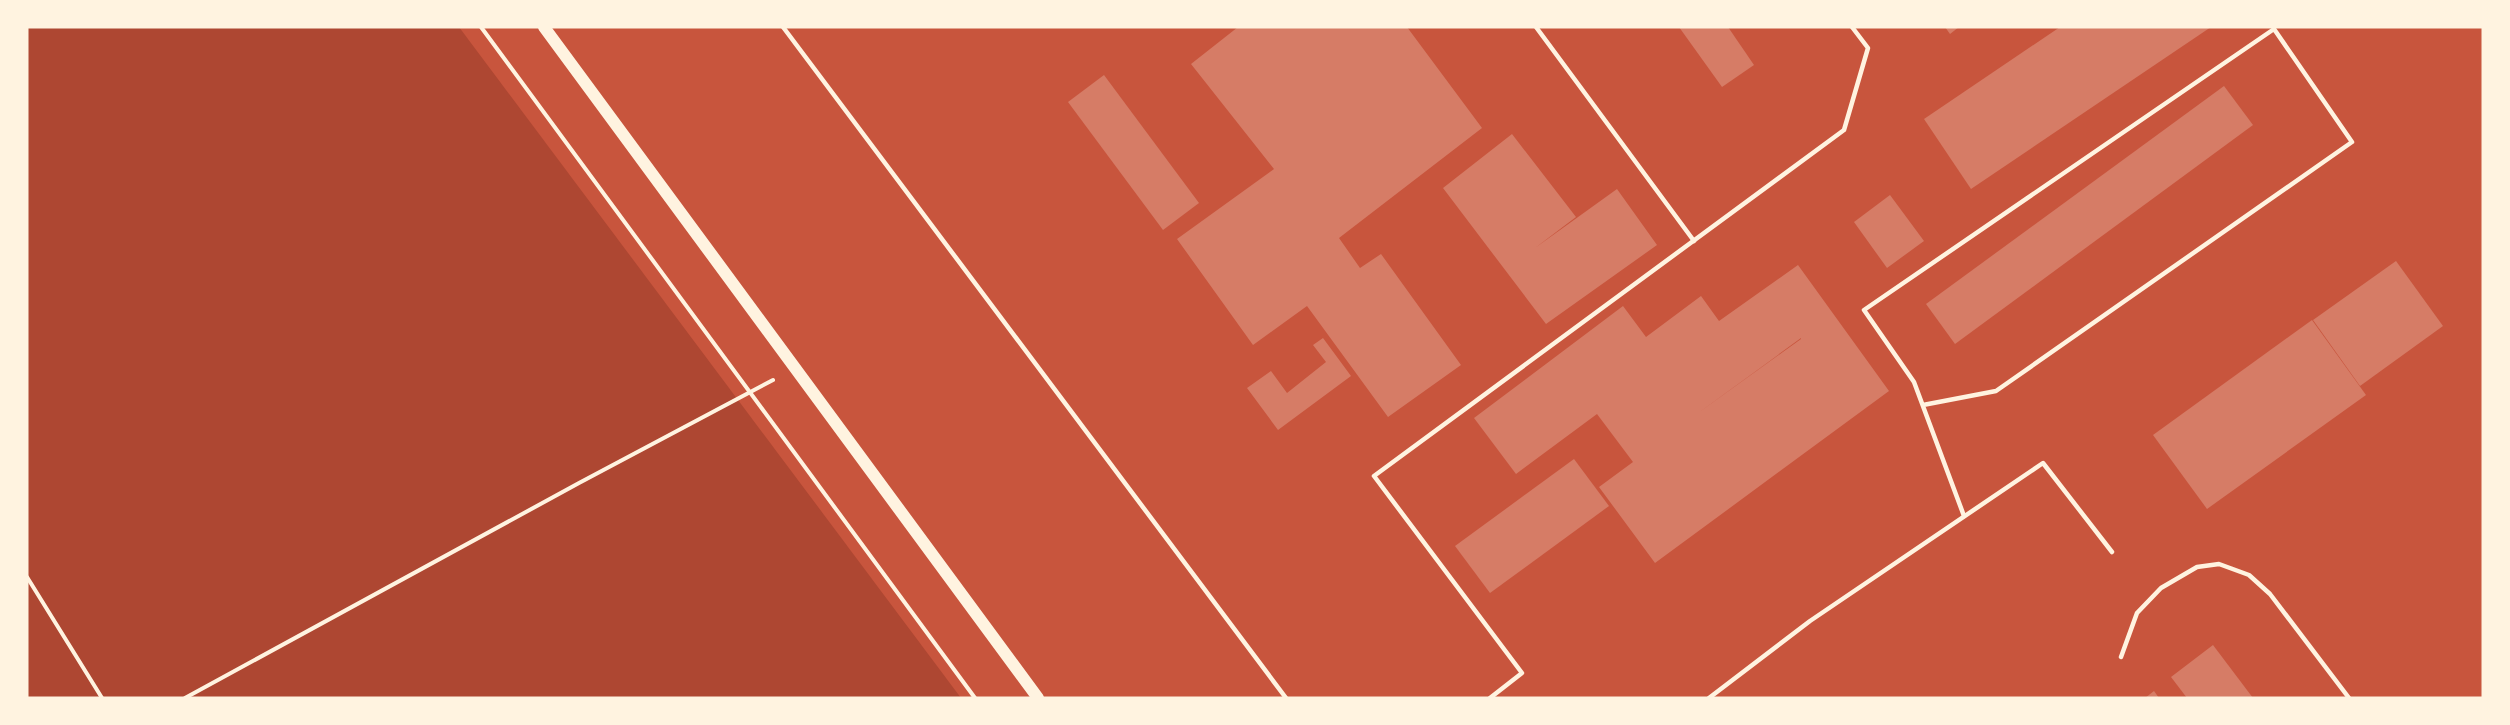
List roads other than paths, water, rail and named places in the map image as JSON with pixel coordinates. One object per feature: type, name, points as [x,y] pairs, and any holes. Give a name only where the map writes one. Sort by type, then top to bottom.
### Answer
[{"type":"main road","points":[[544,27],[1038,698]]},
{"type":"lane","points":[[783,27],[1286,698]]},
{"type":"lane","points":[[1536,27],[1694,241]]},
{"type":"lane","points":[[1491,698],[1521,672],[1374,476],[1844,130],[1868,48],[1852,27]]},
{"type":"lane","points":[[1923,405],[1996,391],[2352,142],[2274,29],[1864,310],[1914,382],[1964,516]]},
{"type":"lane","points":[[1709,698],[1810,621],[2043,463],[2112,552]]},
{"type":"lane","points":[[2121,657],[2137,613],[2161,588],[2197,567],[2219,564],[2249,575],[2270,594],[2349,698]]}]
